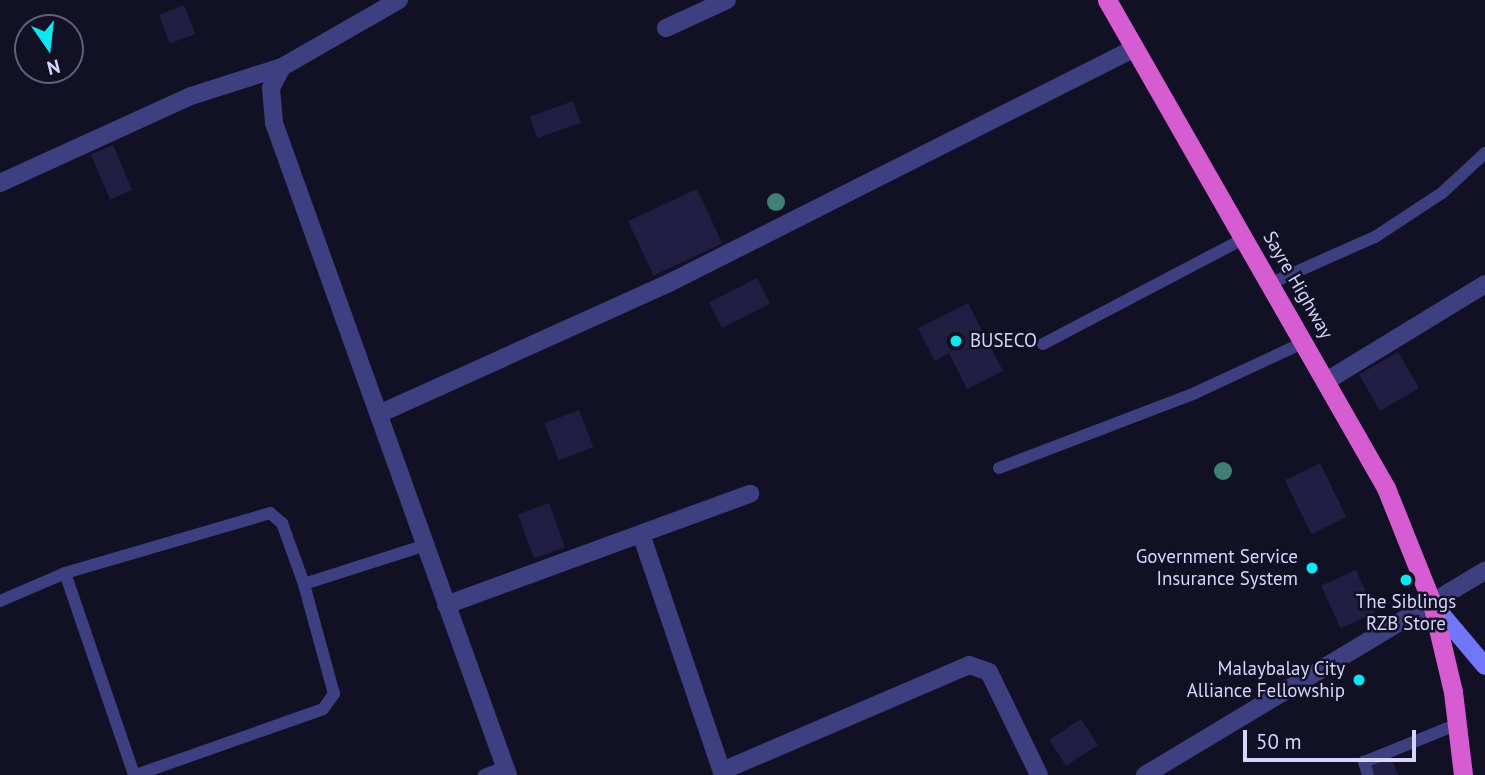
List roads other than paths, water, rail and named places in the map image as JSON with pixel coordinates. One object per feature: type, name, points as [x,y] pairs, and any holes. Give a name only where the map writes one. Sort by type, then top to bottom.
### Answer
[{"type":"highway","name":"Sayre Highway","points":[[1107,0],[1328,380],[1386,488],[1432,603],[1458,724],[1462,775]]},
{"type":"main road","points":[[1432,603],[1485,666]]},
{"type":"street","points":[[0,183],[191,96],[282,66],[399,0]]},
{"type":"street","points":[[666,28],[727,0]]},
{"type":"street","points":[[382,413],[669,284],[1135,48]]},
{"type":"street","points":[[282,66],[271,88],[281,153],[382,413],[446,606],[507,771]]},
{"type":"street","points":[[1328,380],[1485,284]]},
{"type":"street","points":[[446,606],[750,494]]},
{"type":"street","points":[[641,534],[723,773],[970,665],[989,672],[1039,775]]},
{"type":"street","points":[[1145,775],[1485,571]]},
{"type":"lane","points":[[1271,284],[1375,237],[1442,193],[1485,153]]},
{"type":"lane","points":[[1043,344],[1245,238]]},
{"type":"lane","points":[[999,468],[1195,393],[1305,341]]},
{"type":"lane","points":[[0,601],[65,573],[270,513],[282,523],[304,584],[334,694],[330,703],[135,775],[65,573]]},
{"type":"lane","points":[[304,584],[426,545]]},
{"type":"lane","points":[[1368,775],[1364,762],[1458,724]]},
{"type":"lane","points":[[484,775],[507,771]]},
{"type":"place","name":"BUSECO","points":[[956,341]]},
{"type":"place","name":"Government Service Insurance System","points":[[1312,568]]},
{"type":"place","name":"The Siblings RZB Store","points":[[1406,580]]},
{"type":"place","name":"Malaybalay City Alliance Fellowship","points":[[1359,680]]}]
